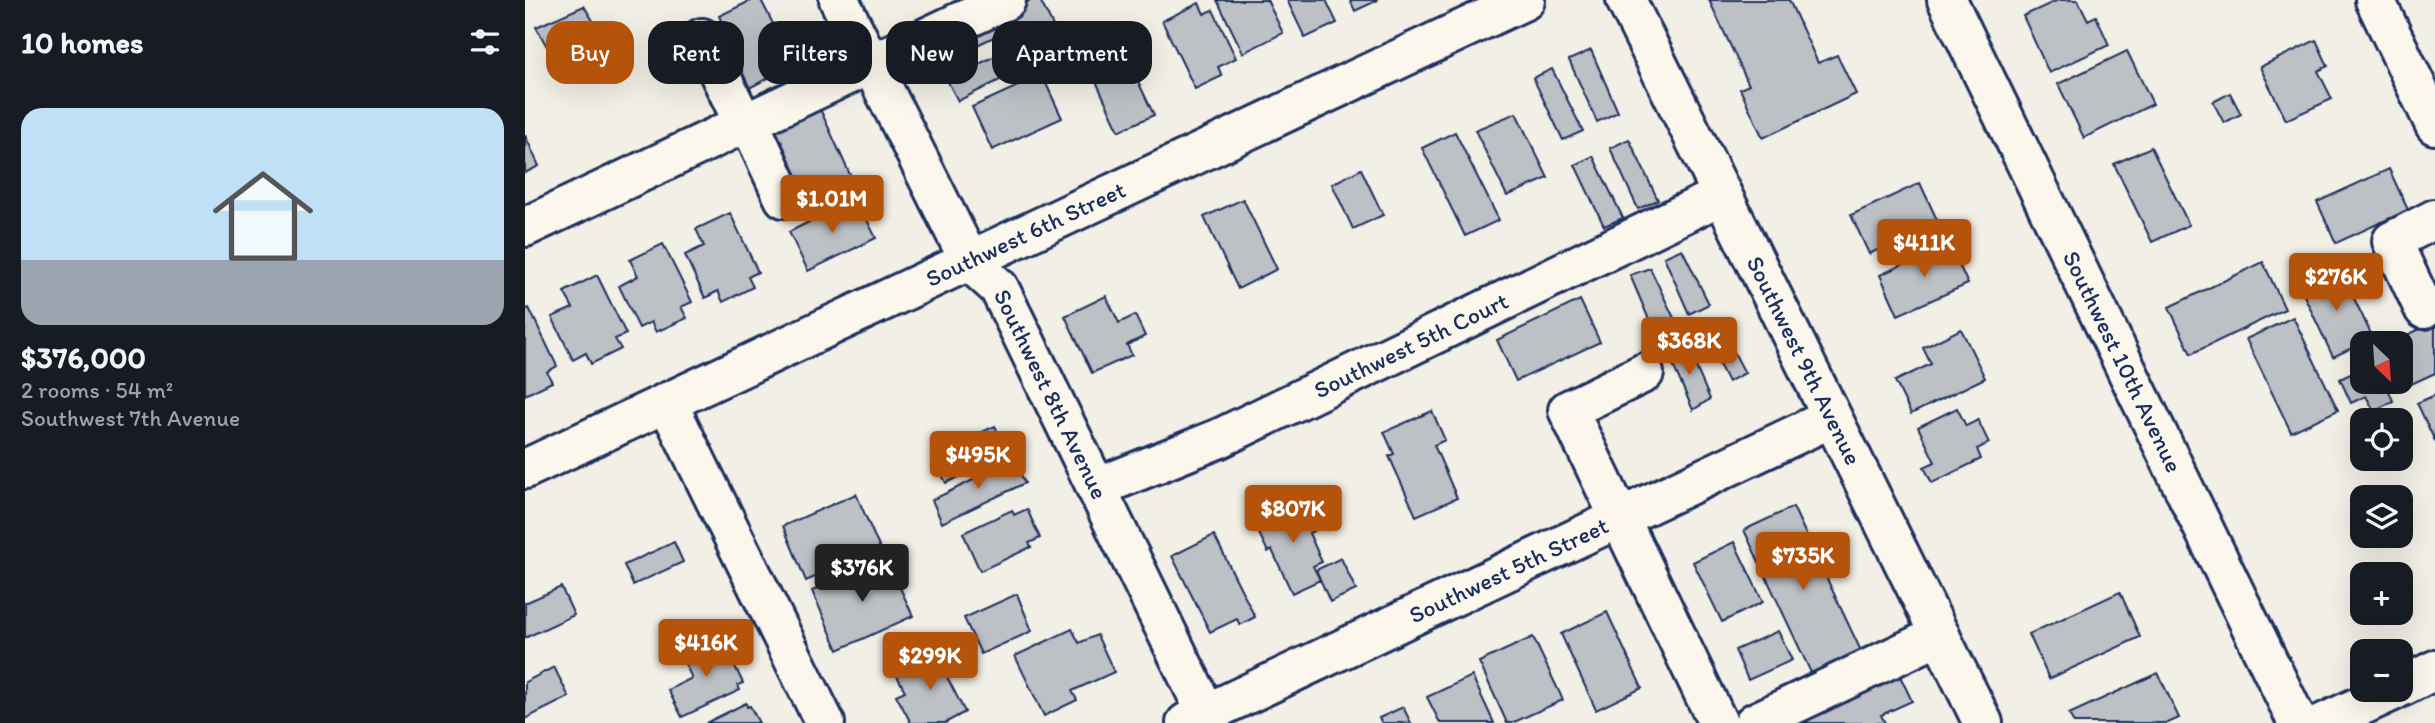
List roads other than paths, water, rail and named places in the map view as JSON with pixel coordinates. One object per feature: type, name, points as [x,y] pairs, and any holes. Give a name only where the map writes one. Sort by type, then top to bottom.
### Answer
[{"type":"street","name":"Southwest 8th Avenue","points":[[839,0],[849,21]]},
{"type":"street","points":[[872,64],[1006,0]]},
{"type":"street","name":"Southwest 6th Street","points":[[525,469],[1525,0]]},
{"type":"street","name":"Southwest 9th Avenue","points":[[1626,0],[1983,723]]},
{"type":"street","name":"Southwest 10th Avenue","points":[[1947,0],[2298,723]]},
{"type":"street","points":[[2375,0],[2435,125]]},
{"type":"street","name":"Southwest 8th Avenue","points":[[872,69],[970,262],[999,288],[1096,488],[1201,720]]},
{"type":"street","points":[[726,84],[784,198]]},
{"type":"street","points":[[525,227],[829,84]]},
{"type":"street","name":"Southwest 5th Court","points":[[1096,488],[1220,438],[1722,195]]},
{"type":"street","points":[[2424,309],[2392,241],[2435,219]]},
{"type":"street","points":[[1644,373],[1568,410],[1718,723]]},
{"type":"street","points":[[667,402],[825,723]]},
{"type":"street","name":"Southwest 5th Street","points":[[1201,720],[1831,418]]},
{"type":"street","points":[[1754,723],[1940,635]]},
{"type":"street","points":[[2413,681],[2435,670]]},
{"type":"street","points":[[2324,723],[2369,702]]}]
